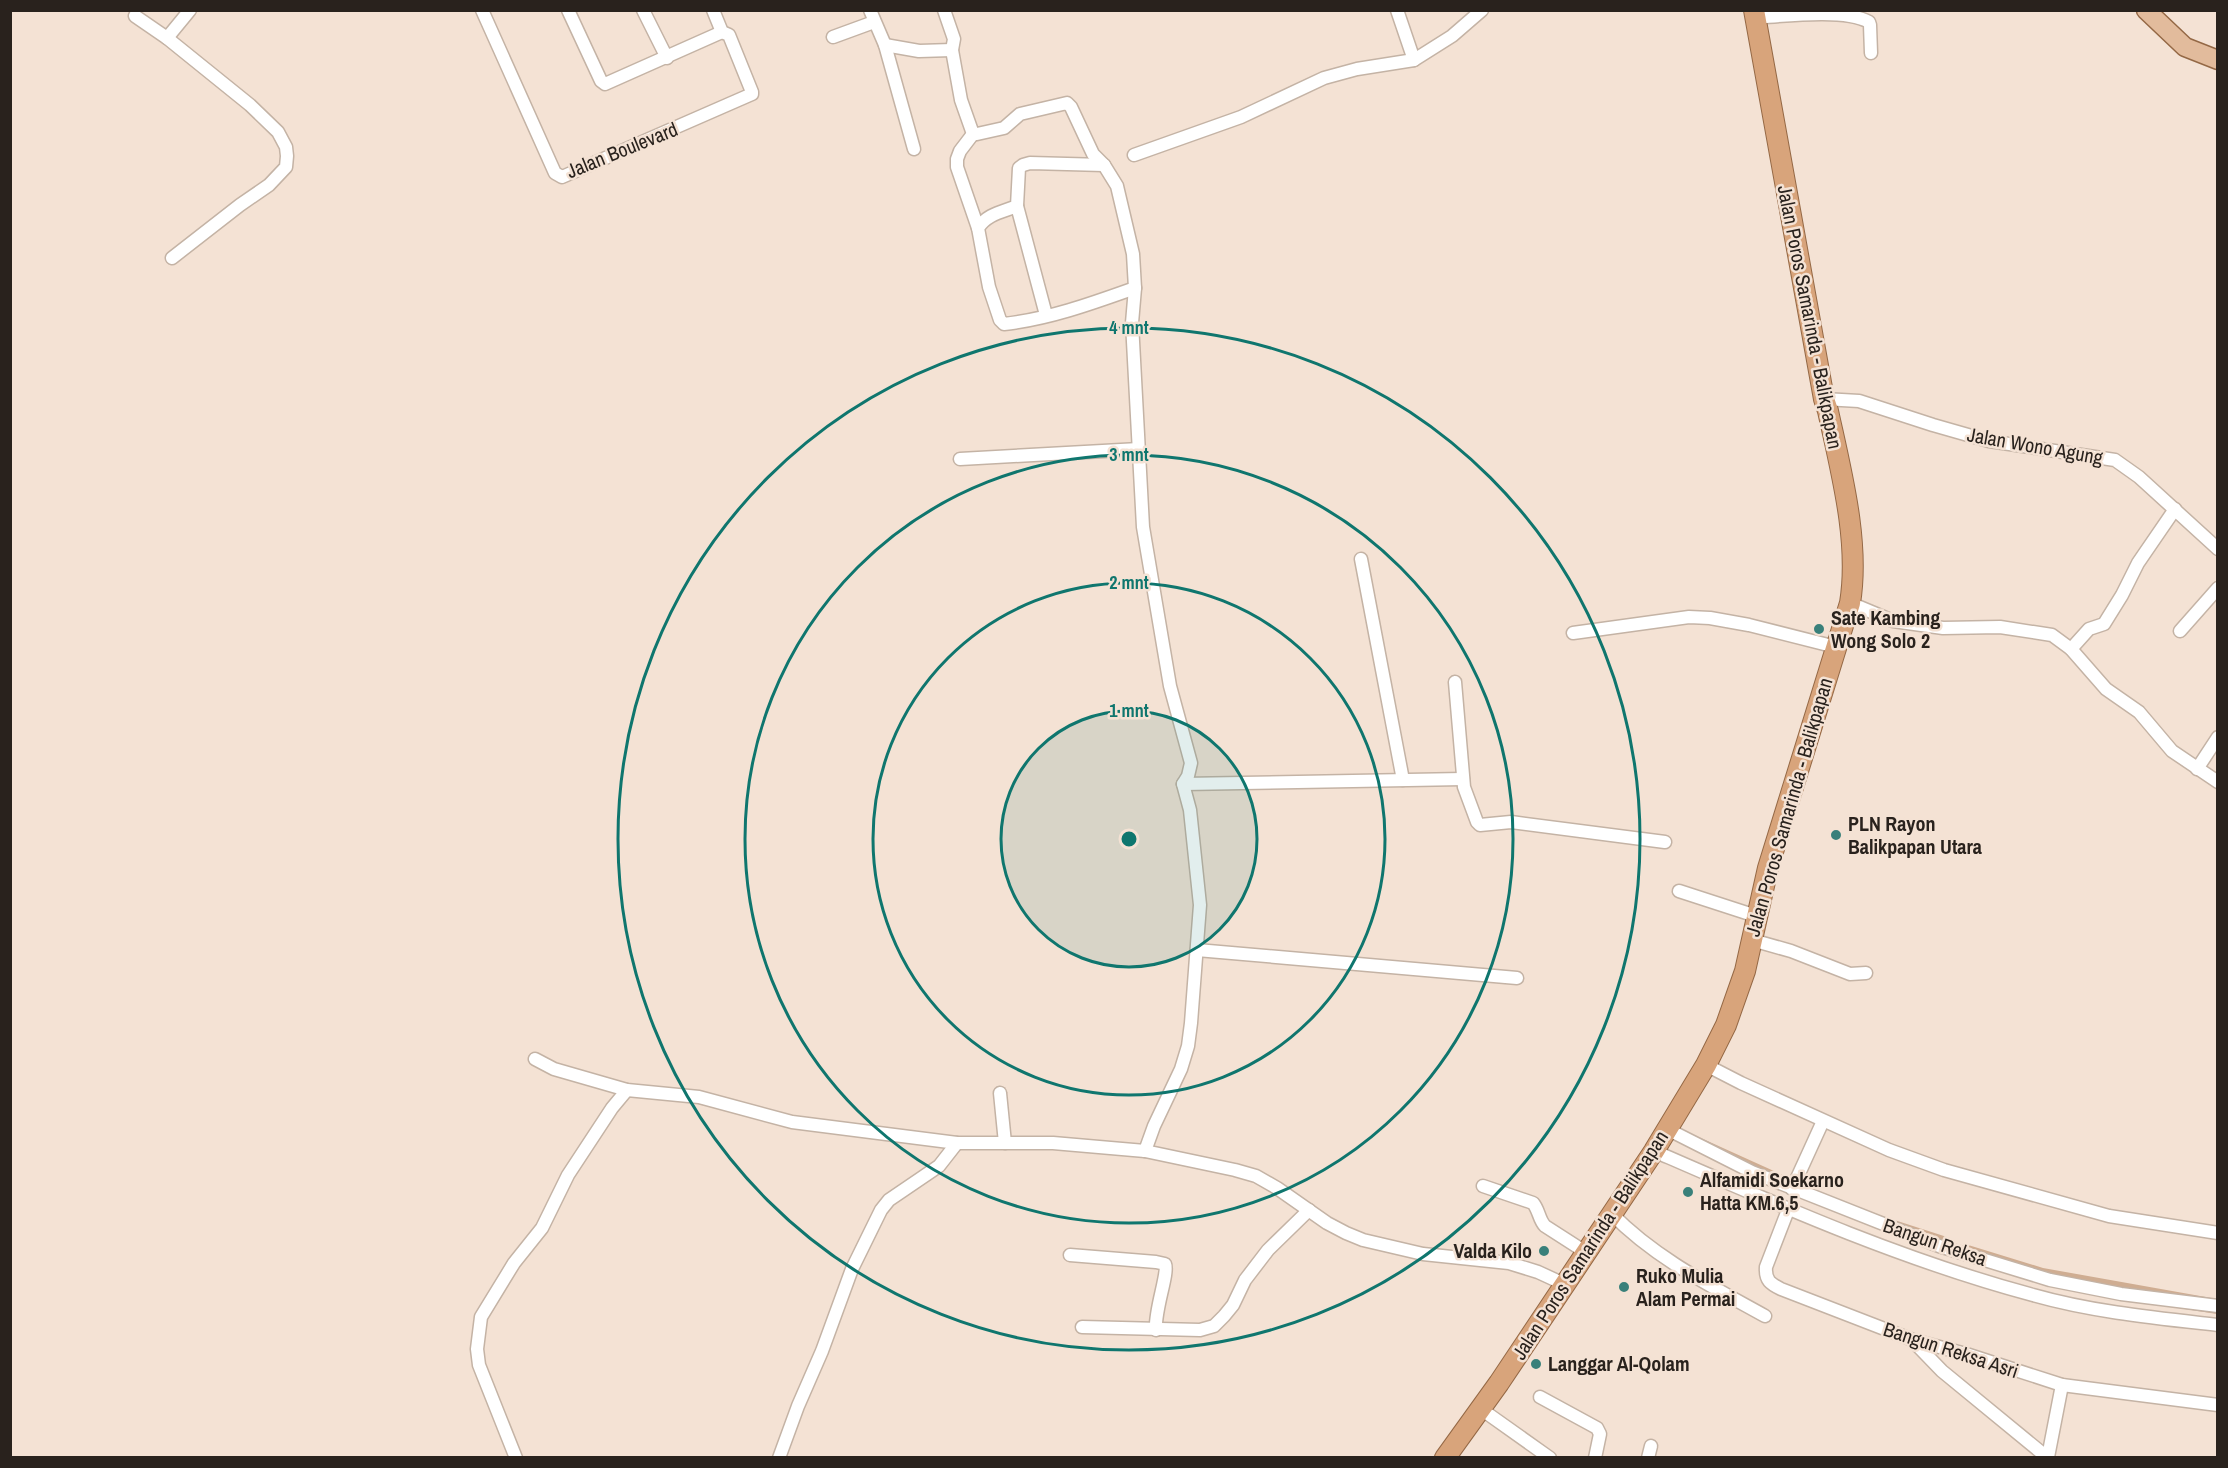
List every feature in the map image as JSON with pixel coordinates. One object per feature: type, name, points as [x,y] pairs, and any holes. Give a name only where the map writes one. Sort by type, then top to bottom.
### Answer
[{"type":"highway","name":"Jalan Poros Samarinda - Balikpapan","points":[[1445,1458],[1481,1409],[1654,1151],[1706,1065],[1726,1026],[1752,940],[1768,868],[1850,603],[1853,587],[1849,505],[1824,399],[1754,14]]},
{"type":"main road","points":[[2145,10],[2185,47],[2217,60]]},
{"type":"street","points":[[167,38],[190,10]]},
{"type":"street","name":"Jalan Boulevard","points":[[482,10],[555,173],[562,177],[750,96],[752,92],[729,34],[722,32]]},
{"type":"street","points":[[568,10],[601,81],[605,84],[722,32],[713,10]]},
{"type":"street","points":[[643,10],[666,58]]},
{"type":"street","points":[[944,10],[954,39],[952,50],[961,99],[973,134]]},
{"type":"street","points":[[1397,10],[1414,60]]},
{"type":"street","points":[[1134,155],[1241,117],[1324,78],[1357,69],[1414,60],[1452,36],[1482,10]]},
{"type":"street","points":[[1754,14],[1826,14],[1863,19],[1870,25],[1871,53]]},
{"type":"street","points":[[135,16],[167,38],[250,105],[278,132],[286,147],[286,167],[269,185],[172,258]]},
{"type":"street","points":[[833,38],[872,16],[885,45],[914,149]]},
{"type":"street","points":[[885,45],[919,51],[952,50]]},
{"type":"street","points":[[1135,288],[1092,303],[1004,324],[1000,320],[989,286],[978,228],[957,168],[960,152],[973,134],[1004,128],[1020,114],[1067,103],[1093,154],[1104,165],[1117,186],[1133,254],[1135,288],[1132,323],[1143,527],[1170,686],[1191,763],[1188,776],[1183,784],[1190,810],[1200,905],[1188,1046],[1145,1151]]},
{"type":"street","points":[[1046,315],[1017,206],[1019,168],[1023,165],[1067,163],[1104,165]]},
{"type":"street","points":[[978,228],[989,216],[1017,206]]},
{"type":"street","name":"Jalan Wono Agung","points":[[1824,399],[1859,401],[1989,441],[2115,460],[2139,477],[2217,549]]},
{"type":"street","points":[[960,459],[1139,448]]},
{"type":"street","points":[[2071,649],[2089,629],[2104,624],[2138,563],[2175,509]]},
{"type":"street","points":[[1361,559],[1403,780]]},
{"type":"street","points":[[2180,631],[2217,588]]},
{"type":"street","points":[[1850,603],[1893,621],[1943,628],[2000,627],[2052,635],[2071,649],[2106,689],[2139,712],[2172,752],[2217,782]]},
{"type":"street","points":[[1573,633],[1689,617],[1710,618],[1749,625],[1836,647]]},
{"type":"street","points":[[1455,682],[1463,779],[1480,825],[1511,822],[1665,842]]},
{"type":"street","points":[[2197,769],[2217,737]]},
{"type":"street","points":[[1183,784],[1463,779]]},
{"type":"street","points":[[1679,891],[1756,916]]},
{"type":"street","points":[[1752,940],[1791,951],[1850,974],[1866,973]]},
{"type":"street","points":[[1197,950],[1517,978]]},
{"type":"street","points":[[535,1059],[554,1069],[627,1090],[699,1097],[792,1122],[957,1143],[1053,1143],[1145,1151],[1256,1176],[1346,1233],[1381,1246],[1423,1254],[1509,1263],[1538,1272],[1564,1284]]},
{"type":"street","points":[[1706,1065],[1889,1150],[1973,1179],[2109,1216],[2217,1233]]},
{"type":"street","points":[[516,1458],[479,1365],[477,1348],[481,1317],[508,1271],[542,1228],[568,1175],[612,1108],[627,1090]]},
{"type":"street","points":[[1000,1093],[1005,1143]]},
{"type":"street","points":[[1792,1189],[1823,1121]]},
{"type":"street","name":"Bangun Reksa","points":[[1666,1129],[1752,1172],[1792,1189],[1950,1249],[2050,1280],[2121,1294],[2217,1306]]},
{"type":"street","points":[[779,1458],[852,1269],[881,1210],[889,1200],[939,1166],[957,1143]]},
{"type":"street","points":[[1654,1151],[1788,1210],[1943,1269],[2035,1296],[2138,1315],[2217,1325]]},
{"type":"street","points":[[1483,1186],[1533,1203],[1545,1227],[1587,1253]]},
{"type":"street","points":[[1082,1327],[1200,1330],[1214,1326],[1233,1305],[1245,1280],[1268,1250],[1309,1210]]},
{"type":"street","name":"Bangun Reksa Asri","points":[[1788,1210],[1765,1274],[1768,1282],[1781,1289],[1912,1340],[1966,1354],[2062,1385],[2217,1405]]},
{"type":"street","points":[[1612,1214],[1630,1233],[1675,1264],[1764,1316]]},
{"type":"street","points":[[1943,1269],[1950,1249]]},
{"type":"street","points":[[1070,1255],[1165,1264],[1167,1272],[1155,1313],[1156,1330]]},
{"type":"street","points":[[1912,1340],[1942,1371],[2048,1457],[2062,1385]]},
{"type":"street","points":[[1540,1397],[1597,1428],[1600,1434],[1595,1458]]},
{"type":"street","points":[[1481,1409],[1550,1458]]},
{"type":"shaded area","points":[[1692,1134],[1851,1206],[1950,1238],[1945,1251],[1846,1215],[1684,1145],[1689,1135]]},
{"type":"shaded area","points":[[1965,1244],[2043,1268],[2217,1299],[2217,1314],[2159,1305],[1962,1256]]},
{"type":"place","name":"Sate Kambing Wong Solo 2","points":[[1819,629]]},
{"type":"place","name":"PLN Rayon Balikpapan Utara","points":[[1836,835]]},
{"type":"place","name":"Alfamidi Soekarno Hatta KM.6,5","points":[[1688,1192]]},
{"type":"place","name":"Valda Kilo","points":[[1544,1251]]},
{"type":"place","name":"Ruko Mulia Alam Permai","points":[[1624,1287]]},
{"type":"place","name":"Langgar Al-Qolam","points":[[1536,1364]]}]
